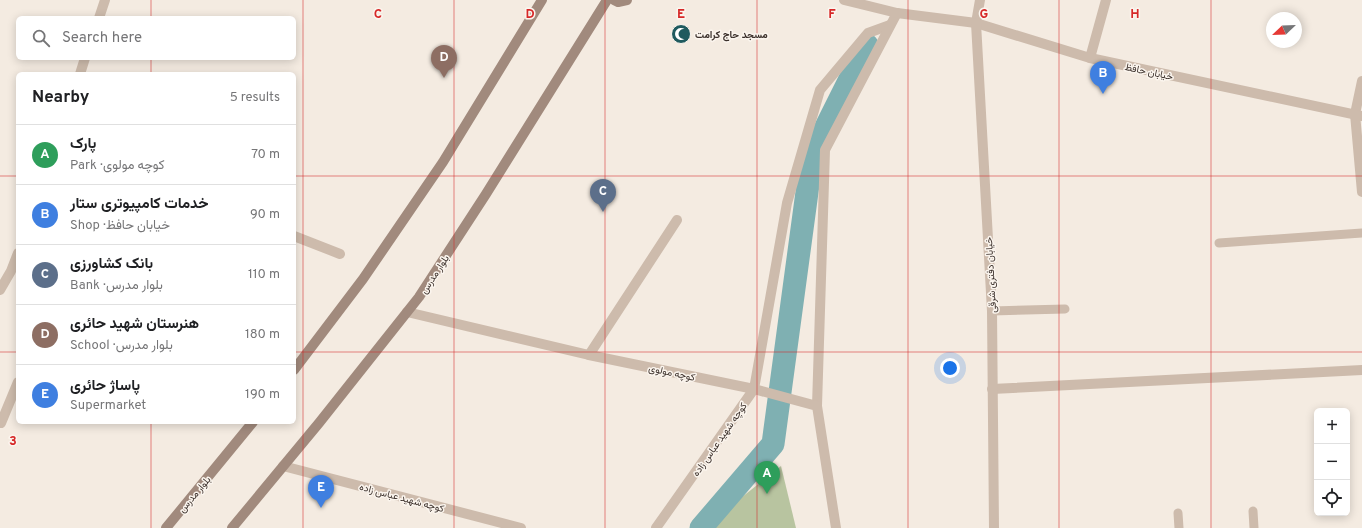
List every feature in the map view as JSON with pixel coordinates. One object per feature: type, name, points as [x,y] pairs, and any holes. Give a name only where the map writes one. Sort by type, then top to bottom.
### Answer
[{"type":"main road","points":[[296,367],[363,279],[443,162],[542,0]]},
{"type":"main road","name":"بلوار مدرس","points":[[232,528],[319,423],[419,297],[486,194],[607,0]]},
{"type":"main road","points":[[614,0],[618,2],[626,0]]},
{"type":"main road","name":"بلوار مدرس","points":[[166,528],[251,424]]},
{"type":"street","points":[[100,16],[106,0]]},
{"type":"street","name":"خیابان حافظ","points":[[844,0],[897,13],[976,23],[1090,58],[1358,115]]},
{"type":"street","name":"خیابان دفتری شرقی","points":[[980,0],[976,23],[992,311],[994,528]]},
{"type":"street","points":[[1090,58],[1106,0]]},
{"type":"street","points":[[836,528],[817,406],[825,150],[897,13]]},
{"type":"street","points":[[754,389],[787,203],[820,90],[868,33],[890,25]]},
{"type":"street","points":[[81,72],[85,60]]},
{"type":"street","points":[[1362,81],[1358,115],[1362,192]]},
{"type":"street","points":[[589,355],[678,220]]},
{"type":"street","points":[[296,237],[340,254]]},
{"type":"street","points":[[0,290],[11,271],[16,258]]},
{"type":"street","name":"کوچه مولوی","points":[[407,312],[589,355],[754,389],[817,406]]},
{"type":"street","points":[[992,389],[1362,370]]},
{"type":"street","points":[[0,423],[16,387]]},
{"type":"street","name":"کوچه شهید عباس زاده","points":[[656,528],[754,389]]},
{"type":"street","name":"کوچه شهید عباس زاده","points":[[283,466],[521,528]]},
{"type":"lane","points":[[1219,243],[1362,233]]},
{"type":"lane","points":[[992,311],[1065,309]]},
{"type":"lane","points":[[1253,511],[1254,528]]},
{"type":"lane","points":[[1178,513],[1179,528]]},
{"type":"green space","points":[[781,466],[796,528],[714,528],[712,521]]},
{"type":"waterway","points":[[701,528],[773,444],[812,155],[867,45]]},
{"type":"place","name":"مسجد حاج کرامت","points":[[681,34]]},
{"type":"place","name":"هنرستان شهید حائری","points":[[444,78]]},
{"type":"place","name":"خدمات کامپیوتری ستار","points":[[1103,94]]},
{"type":"place","name":"بانک کشاورزی","points":[[603,212]]},
{"type":"place","name":"پارک","points":[[767,494]]},
{"type":"place","name":"پاساژ حائری","points":[[321,508]]}]
